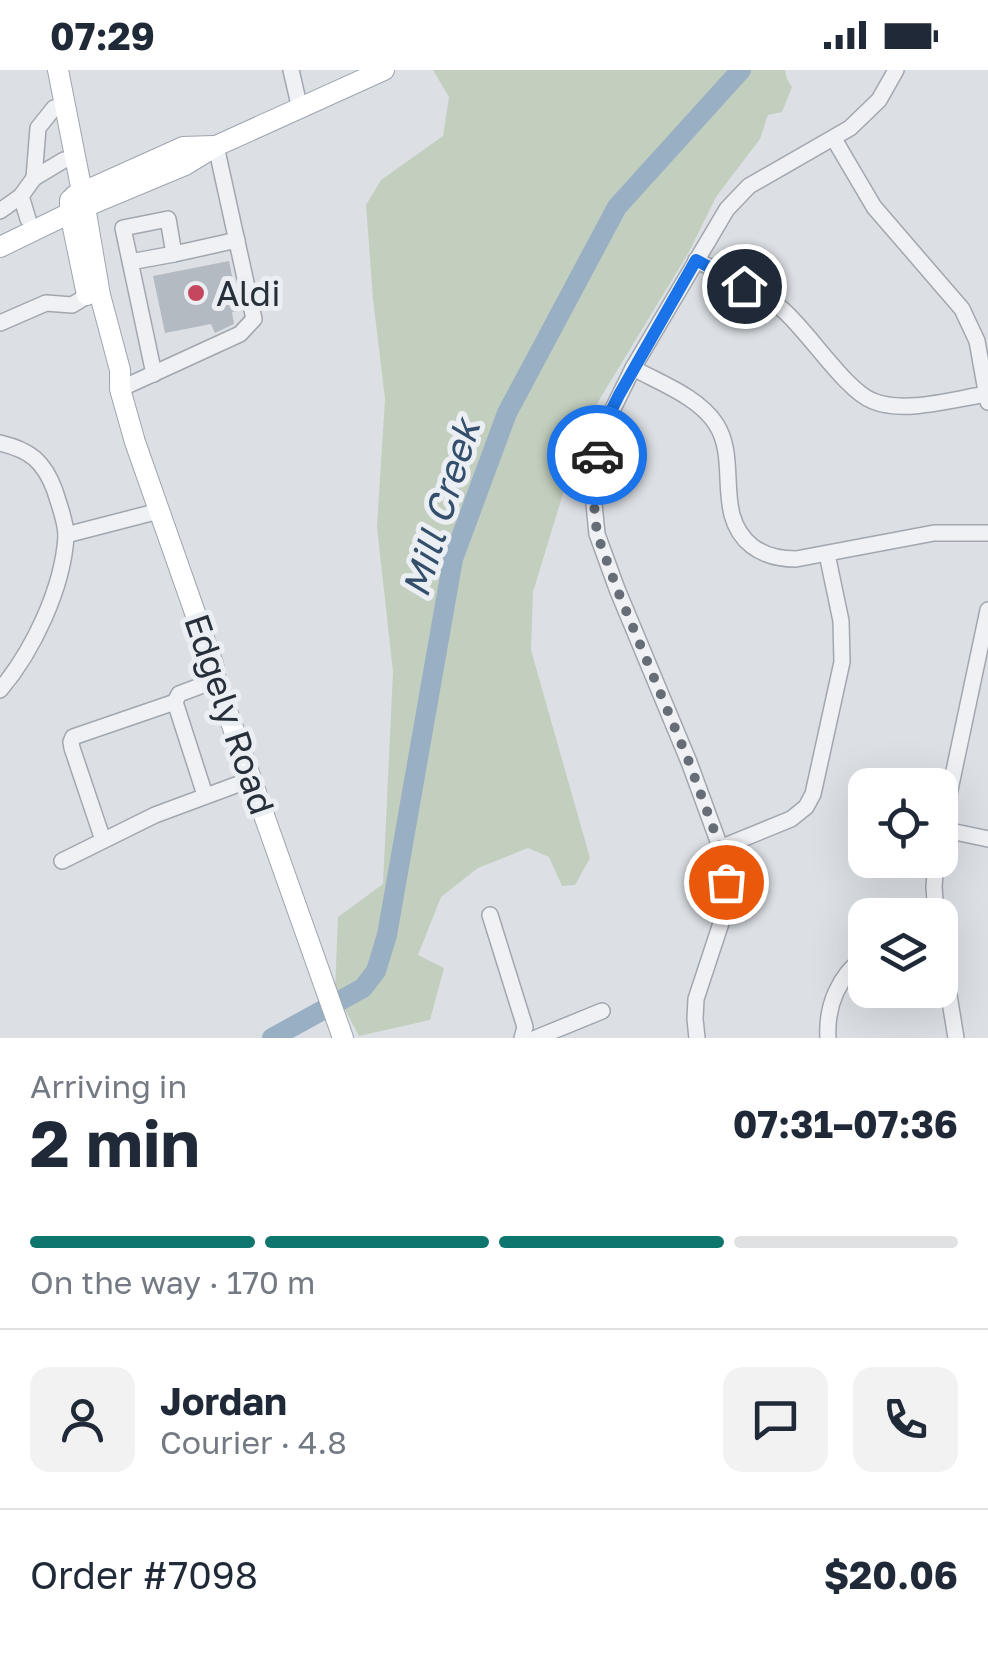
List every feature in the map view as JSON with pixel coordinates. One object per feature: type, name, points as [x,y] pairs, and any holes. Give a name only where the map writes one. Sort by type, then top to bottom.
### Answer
[{"type":"main road","name":"Edgely Road","points":[[44,70],[135,442],[339,1028]]},
{"type":"main road","name":"Edgely Road","points":[[58,70],[87,296],[110,379],[120,390]]},
{"type":"main road","points":[[0,247],[183,147],[216,146],[384,70]]},
{"type":"main road","points":[[0,233],[77,202]]},
{"type":"street","points":[[291,70],[300,109]]},
{"type":"street","points":[[698,1038],[696,999],[727,896],[720,848],[597,534],[593,494],[598,446],[604,425],[633,368],[727,209],[749,186],[834,138],[864,116],[896,70]]},
{"type":"street","points":[[34,178],[38,128],[54,108]]},
{"type":"street","points":[[696,260],[784,310],[851,385],[871,401],[911,406],[987,398],[977,340],[962,310],[874,207],[834,138]]},
{"type":"street","points":[[120,390],[240,334],[254,319],[216,146]]},
{"type":"street","points":[[0,211],[22,196],[34,178],[64,160]]},
{"type":"street","points":[[22,196],[28,219]]},
{"type":"street","points":[[154,374],[122,228],[168,220],[174,254]]},
{"type":"street","points":[[130,262],[236,240]]},
{"type":"street","points":[[0,324],[46,302],[72,305],[87,296]]},
{"type":"street","points":[[633,368],[704,409],[719,428],[736,526],[748,542],[768,556],[785,559],[934,534],[988,533]]},
{"type":"street","points":[[0,443],[29,453],[48,475],[66,535],[39,631],[0,690]]},
{"type":"street","points":[[66,535],[158,511]]},
{"type":"street","points":[[720,848],[791,819],[813,794],[842,662],[841,621],[827,554]]},
{"type":"street","points":[[954,768],[988,610]]},
{"type":"street","points":[[0,660],[15,672]]},
{"type":"street","points":[[205,795],[175,702],[179,694],[216,680]]},
{"type":"street","points":[[103,840],[71,742],[80,734],[175,702]]},
{"type":"street","points":[[62,860],[155,815],[252,779]]},
{"type":"street","points":[[958,833],[988,839]]},
{"type":"street","points":[[490,915],[525,1027],[522,1038]]},
{"type":"street","points":[[828,1038],[829,1011],[848,972]]},
{"type":"street","points":[[951,1008],[956,1038]]},
{"type":"street","points":[[536,1038],[602,1011]]},
{"type":"green space","points":[[433,70],[785,70],[792,87],[782,112],[768,115],[760,139],[716,197],[689,252],[584,425],[533,592],[531,650],[590,858],[575,885],[562,886],[549,857],[528,848],[478,868],[441,897],[418,955],[444,968],[430,1020],[359,1036],[335,991],[338,917],[383,884],[393,672],[377,527],[385,399],[366,205],[381,180],[443,136],[449,97]]},
{"type":"building","name":"Aldi","points":[[229,261],[239,310],[232,312],[234,324],[215,333],[211,324],[165,333],[153,276]]},
{"type":"waterway","name":"Mill Creek","points":[[272,1038],[363,988],[376,971],[387,935],[453,559],[507,413],[617,207],[741,70]]},
{"type":"way so far","points":[[597,455],[594,511],[603,554],[689,762],[722,852],[726,882]]},
{"type":"place","name":"Aldi","points":[[196,293]]},
{"type":"route","points":[[597,455],[604,425],[619,395],[696,260],[744,286]]}]
